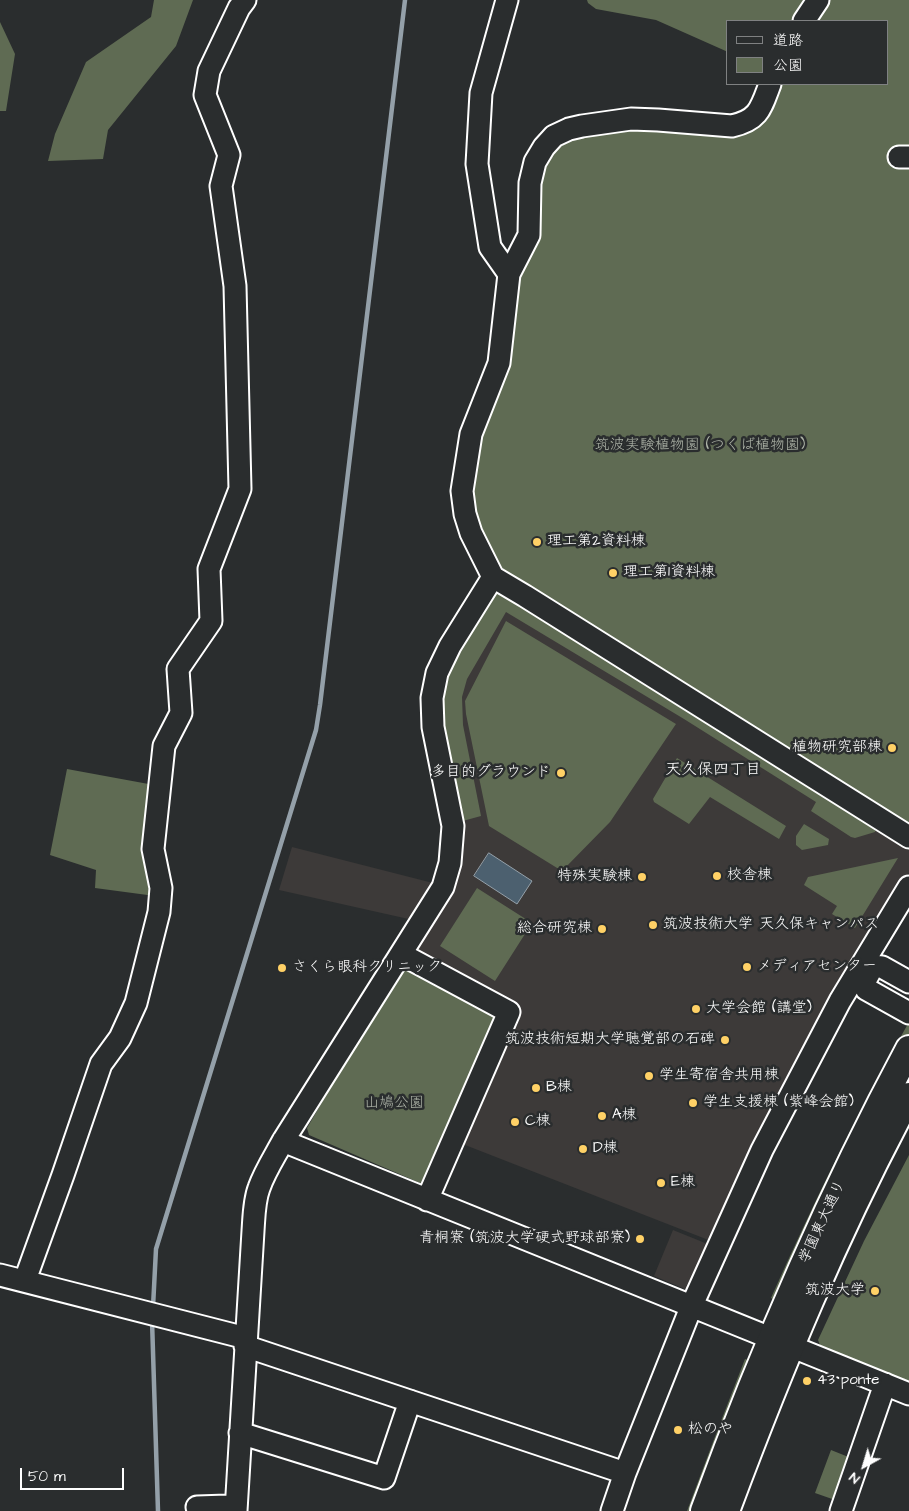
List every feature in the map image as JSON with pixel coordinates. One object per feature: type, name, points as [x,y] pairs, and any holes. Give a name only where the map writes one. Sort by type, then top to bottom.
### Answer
[{"type":"main road","name":"学園東大通り","points":[[726,1511],[752,1441],[802,1266],[835,1195],[909,1049]]},
{"type":"main road","name":"学園東大通り","points":[[704,1511],[733,1432],[781,1342],[826,1264],[909,1096]]},
{"type":"street","points":[[25,1280],[64,1175],[101,1064],[120,1038],[136,1003],[159,912],[161,888],[152,849],[164,746],[181,713],[178,669],[211,621],[209,569],[240,489],[235,286],[221,186],[229,155],[204,95],[209,71],[238,8],[245,0]]},
{"type":"street","points":[[507,0],[481,93],[477,164],[490,247],[509,274]]},
{"type":"street","points":[[805,20],[818,0]]},
{"type":"street","points":[[770,85],[761,107],[752,119],[743,124],[732,126],[658,120],[631,120],[569,129],[554,136],[544,147],[535,162],[530,183],[528,234],[509,274],[500,363],[471,434],[462,491],[465,514],[470,533],[493,577],[909,837]]},
{"type":"street","points":[[197,1507],[227,1506],[236,1509],[255,1206],[259,1188],[283,1141],[443,887],[450,863],[454,826],[433,727],[432,698],[437,673],[450,646],[493,577]]},
{"type":"street","points":[[612,1511],[692,1306],[762,1150],[840,1001],[909,886]]},
{"type":"street","points":[[400,954],[509,1012],[427,1200]]},
{"type":"street","points":[[906,1011],[866,989],[864,983],[873,966],[882,967],[909,982]]},
{"type":"street","points":[[283,1141],[909,1394]]},
{"type":"street","points":[[0,1275],[153,1313],[246,1342],[410,1401],[626,1472]]},
{"type":"street","points":[[841,1511],[885,1384]]},
{"type":"street","points":[[240,1433],[384,1478],[410,1401]]},
{"type":"shaded area","name":"筑波技術大学 天久保キャンパス","points":[[493,590],[909,845],[909,873],[841,985],[711,1241],[460,1143],[520,1006],[501,994],[495,998],[415,955],[412,947],[454,881],[440,724]]},
{"type":"shaded area","points":[[292,847],[433,883],[413,920],[279,890]]},
{"type":"shaded area","points":[[673,1230],[710,1245],[693,1286],[685,1289],[654,1276]]},
{"type":"green space","points":[[154,0],[193,0],[176,46],[108,130],[103,159],[48,161],[55,134],[86,62],[151,17]]},
{"type":"green space","points":[[587,0],[811,0],[797,20],[726,20],[726,51],[656,20],[596,9]]},
{"type":"green space","name":"筑波実験植物園 (つくば植物園)","points":[[826,0],[909,0],[909,828],[495,569],[470,498],[476,438],[535,196],[551,154],[559,145],[580,132],[623,126],[735,131],[775,85],[889,85],[889,20],[812,20]]},
{"type":"green space","points":[[0,22],[15,54],[6,111],[0,111]]},
{"type":"green space","points":[[500,589],[876,828],[875,832],[855,838],[851,837],[811,811],[816,802],[684,719],[506,612],[467,679],[462,697],[463,725],[481,816],[459,822],[440,724],[444,678],[493,590]]},
{"type":"green space","name":"多目的グラウンド","points":[[506,621],[676,724],[610,822],[562,871],[489,826],[465,701]]},
{"type":"green space","points":[[677,758],[786,826],[779,839],[710,797],[689,824],[654,802],[653,799]]},
{"type":"green space","points":[[67,769],[154,785],[155,896],[95,888],[96,870],[50,855]]},
{"type":"green space","points":[[804,824],[829,839],[828,845],[802,850],[796,845],[796,836]]},
{"type":"green space","points":[[898,858],[855,928],[832,914],[837,906],[804,885],[808,877]]},
{"type":"green space","points":[[477,888],[532,923],[495,981],[440,946]]},
{"type":"green space","name":"山鳩公園","points":[[407,966],[494,1013],[499,1021],[427,1181],[420,1183],[309,1135],[307,1128],[400,968]]},
{"type":"green space","points":[[909,1022],[909,1034],[863,1120],[777,1301],[771,1298],[803,1228],[854,1124]]},
{"type":"green space","name":"筑波大学","points":[[909,1155],[909,1387],[823,1353],[818,1340],[864,1241]]},
{"type":"green space","points":[[745,1359],[751,1361],[694,1511],[687,1511],[716,1434]]},
{"type":"green space","points":[[831,1450],[851,1458],[835,1500],[815,1493]]},
{"type":"water","points":[[489,853],[532,881],[517,904],[474,876]]},
{"type":"waterway","points":[[153,1307],[156,1249],[316,730],[405,0]]},
{"type":"waterway","points":[[152,1320],[158,1511]]},
{"type":"place","name":"理工第2資料棟","points":[[537,542]]},
{"type":"place","name":"理工第1資料棟","points":[[613,573]]},
{"type":"place","name":"植物研究部棟","points":[[892,748]]},
{"type":"place","name":"多目的グラウンド","points":[[561,773]]},
{"type":"place","name":"校舎棟","points":[[717,876]]},
{"type":"place","name":"特殊実験棟","points":[[642,877]]},
{"type":"place","name":"筑波技術大学 天久保キャンパス","points":[[653,925]]},
{"type":"place","name":"総合研究棟","points":[[602,929]]},
{"type":"place","name":"メディアセンター","points":[[747,967]]},
{"type":"place","name":"さくら眼科クリニック","points":[[282,968]]},
{"type":"place","name":"大学会館 (講堂)","points":[[696,1009]]},
{"type":"place","name":"筑波技術短期大学聴覚部の石碑","points":[[725,1040]]},
{"type":"place","name":"学生寄宿舎共用棟","points":[[649,1076]]},
{"type":"place","name":"B棟","points":[[536,1088]]},
{"type":"place","name":"学生支援棟 (紫峰会館)","points":[[693,1103]]},
{"type":"place","name":"A棟","points":[[602,1116]]},
{"type":"place","name":"C棟","points":[[515,1122]]},
{"type":"place","name":"D棟","points":[[583,1149]]},
{"type":"place","name":"E棟","points":[[661,1183]]},
{"type":"place","name":"青桐寮 (筑波大学硬式野球部寮)","points":[[640,1239]]},
{"type":"place","name":"筑波大学","points":[[875,1291]]},
{"type":"place","name":"43 ponte","points":[[807,1381]]},
{"type":"place","name":"松のや","points":[[678,1430]]},
{"type":"district","name":"天久保四丁目","points":[[713,771]]}]
